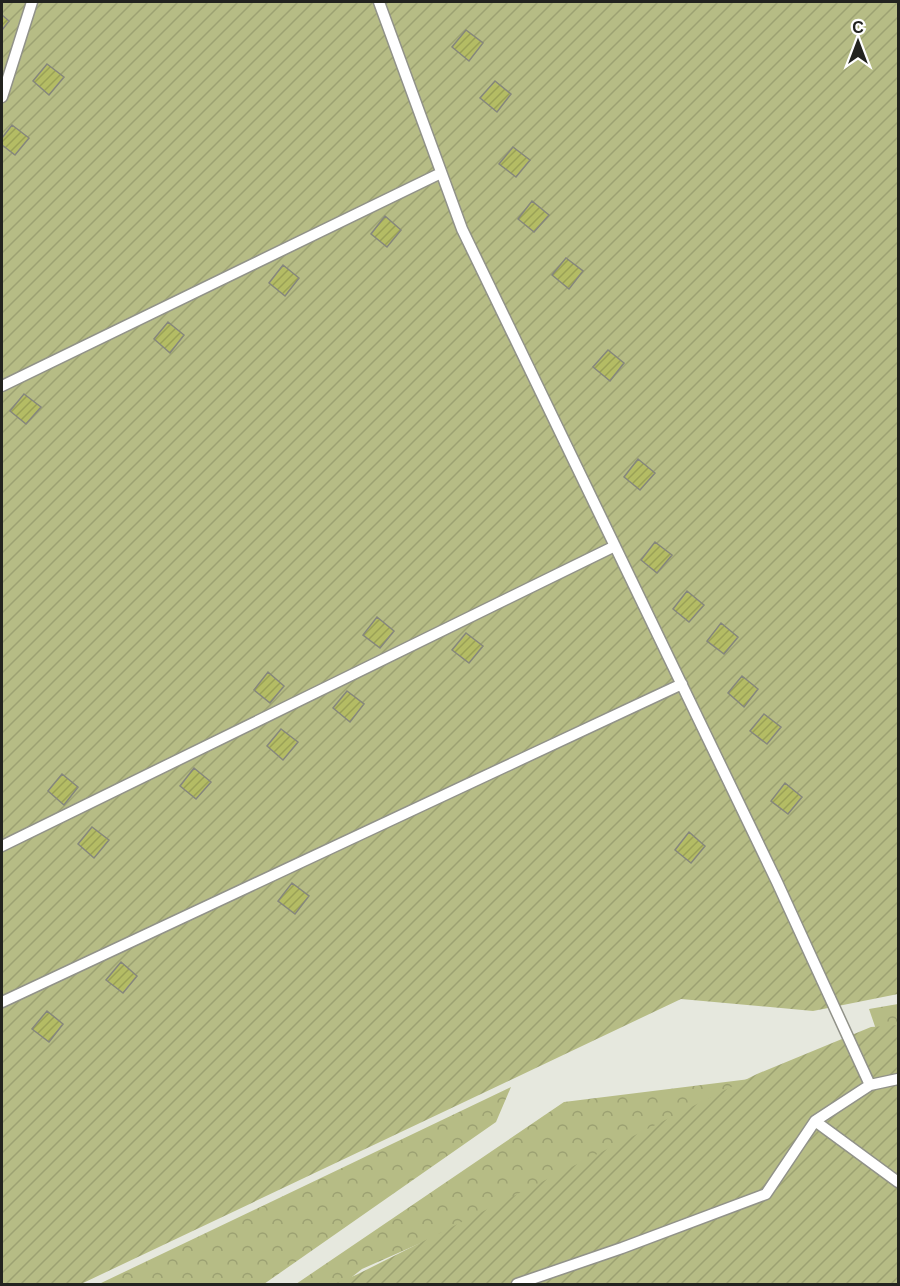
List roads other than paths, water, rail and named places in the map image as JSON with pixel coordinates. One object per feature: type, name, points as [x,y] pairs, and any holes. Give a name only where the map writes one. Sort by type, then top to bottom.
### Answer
[{"type":"lane","points":[[2,97],[32,2]]},
{"type":"lane","points":[[379,2],[462,229],[777,882],[870,1085]]},
{"type":"lane","points":[[2,386],[441,173]]},
{"type":"lane","points":[[2,846],[615,546]]},
{"type":"lane","points":[[2,1002],[682,684]]},
{"type":"lane","points":[[520,1284],[766,1194],[815,1121],[870,1085],[898,1079]]},
{"type":"lane","points":[[815,1121],[898,1182]]}]
